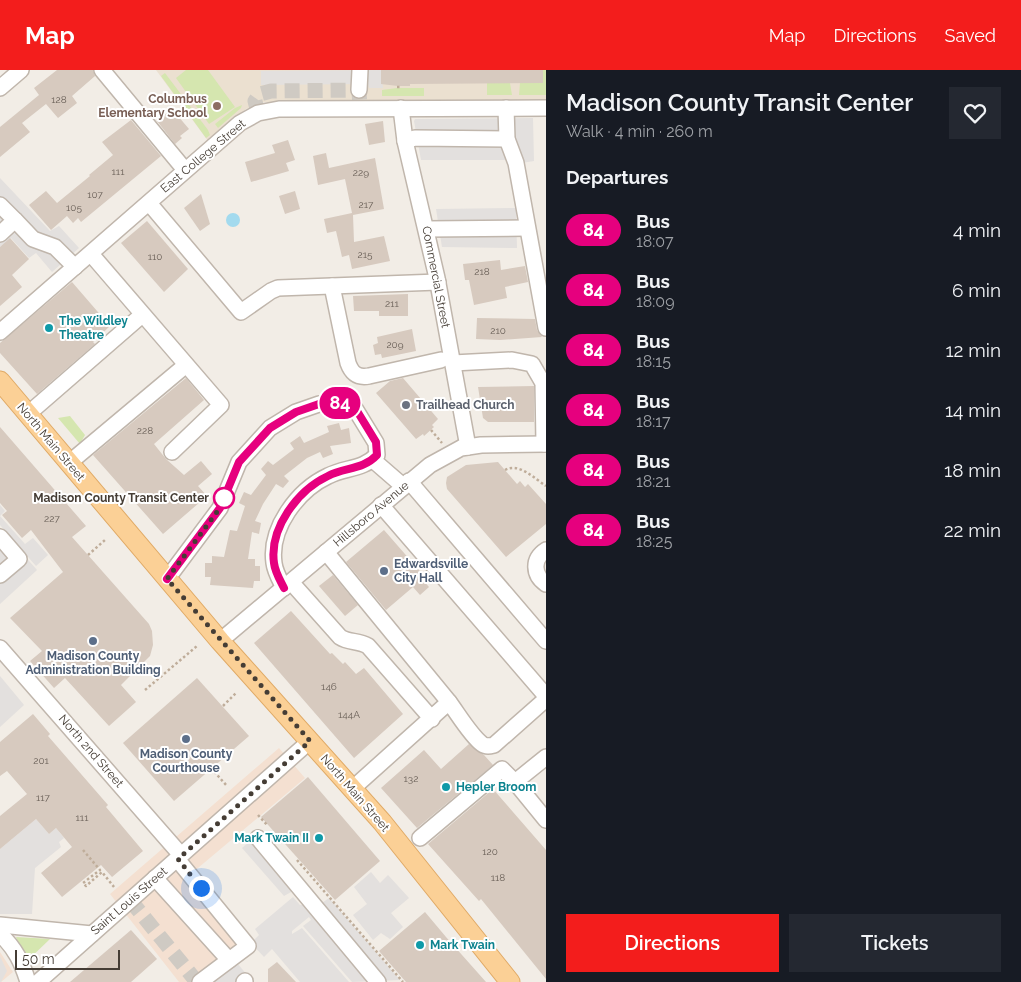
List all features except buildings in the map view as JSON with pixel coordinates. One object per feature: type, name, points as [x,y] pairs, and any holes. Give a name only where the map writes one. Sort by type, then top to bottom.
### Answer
[{"type":"main road","name":"North Main Street","points":[[0,381],[220,641],[352,789],[510,982]]},
{"type":"street","points":[[0,88],[21,70]]},
{"type":"street","points":[[102,70],[185,170]]},
{"type":"street","points":[[359,90],[360,70]]},
{"type":"street","name":"Commercial Street","points":[[400,108],[405,141],[438,282],[447,362],[468,447]]},
{"type":"street","points":[[506,108],[507,139],[516,163],[546,328]]},
{"type":"street","name":"East College Street","points":[[0,332],[240,123],[258,112],[279,109],[546,108]]},
{"type":"street","points":[[405,141],[415,138],[507,139]]},
{"type":"street","points":[[149,203],[241,312],[271,290],[278,288],[438,282]]},
{"type":"street","points":[[0,205],[33,239],[55,247],[75,267]]},
{"type":"street","points":[[0,234],[15,220]]},
{"type":"street","points":[[427,229],[527,228]]},
{"type":"street","points":[[90,254],[221,405],[172,452]]},
{"type":"street","points":[[332,286],[348,363],[354,374],[362,377],[447,362],[512,360],[532,364],[543,383],[545,444]]},
{"type":"street","points":[[28,414],[142,315]]},
{"type":"street","points":[[69,463],[186,365]]},
{"type":"street","points":[[167,579],[220,508],[239,462],[270,428],[296,412],[330,402],[354,406],[376,442],[377,455],[363,466],[330,474],[314,483],[300,495],[284,518],[276,540],[274,561],[276,574],[345,641],[362,642],[368,646],[432,718]]},
{"type":"street","name":"Hillsboro Avenue","points":[[220,641],[406,484],[448,454],[481,445],[545,444]]},
{"type":"street","points":[[373,460],[406,484],[546,641]]},
{"type":"street","points":[[326,552],[483,745],[494,745],[546,697],[381,506]]},
{"type":"street","points":[[0,537],[19,558],[0,575]]},
{"type":"street","points":[[546,550],[539,556],[535,568],[540,580],[546,584]]},
{"type":"street","name":"North 2nd Street","points":[[0,648],[180,857],[248,946],[229,960]]},
{"type":"street","points":[[352,789],[449,702]]},
{"type":"street","name":"Saint Louis Street","points":[[38,982],[310,741]]},
{"type":"street","points":[[516,782],[546,757]]},
{"type":"street","points":[[420,838],[502,769],[543,810]]},
{"type":"street","points":[[258,838],[376,981]]},
{"type":"street","points":[[155,878],[229,960],[200,982]]},
{"type":"street","points":[[0,925],[92,934]]},
{"type":"street","points":[[0,934],[13,947],[22,962],[28,982]]},
{"type":"path","points":[[431,430],[442,443]]},
{"type":"path","points":[[505,470],[508,468],[518,469],[546,486]]},
{"type":"path","points":[[88,554],[105,540]]},
{"type":"path","points":[[145,690],[197,646]]},
{"type":"path","points":[[223,706],[237,692]]},
{"type":"path","points":[[211,768],[227,786]]},
{"type":"path","points":[[258,815],[270,829]]},
{"type":"path","points":[[83,850],[100,870],[83,883],[86,886],[102,872],[114,887]]},
{"type":"path","points":[[296,858],[403,982]]},
{"type":"shaded area","name":"Columbus Elementary School","points":[[156,70],[546,70],[546,100],[264,102],[246,109],[208,141]]},
{"type":"shaded area","points":[[381,70],[383,88],[369,88],[368,84],[261,85],[261,71]]},
{"type":"shaded area","points":[[533,118],[534,161],[522,163],[507,160],[421,160],[415,119]]},
{"type":"shaded area","points":[[0,178],[50,231],[59,226],[79,248],[52,272],[36,253],[29,258],[11,238],[0,247]]},
{"type":"shaded area","points":[[516,208],[517,248],[442,247],[436,209]]},
{"type":"shaded area","points":[[0,505],[5,511],[0,516]]},
{"type":"shaded area","points":[[0,516],[25,544],[33,538],[48,555],[36,566],[0,525]]},
{"type":"shaded area","points":[[0,528],[37,570],[0,604]]},
{"type":"shaded area","points":[[0,676],[24,705],[0,727]]},
{"type":"shaded area","points":[[279,748],[305,778],[192,873],[248,941],[195,982],[179,982],[110,894]]},
{"type":"shaded area","points":[[36,819],[49,834],[56,828],[64,838],[59,842],[61,847],[35,868],[32,914],[0,914],[0,849]]},
{"type":"shaded area","points":[[258,829],[315,894],[319,905],[329,898],[400,980],[352,982],[303,926],[311,920],[309,917],[292,931],[292,934],[302,928],[349,982],[300,982],[272,949],[264,957],[251,943],[259,935],[255,929],[293,897],[300,905],[305,904],[293,891],[284,896],[242,848],[250,841],[248,837]]},
{"type":"shaded area","points":[[371,872],[380,883],[388,875],[409,898],[391,913],[403,927],[390,939],[381,933],[373,940],[353,915],[367,904],[354,887]]},
{"type":"shaded area","points":[[0,952],[13,972],[1,982],[0,982]]},
{"type":"shaded area","points":[[0,956],[7,971],[1,982],[0,982]]},
{"type":"shaded area","points":[[237,963],[253,982],[212,982]]},
{"type":"green space","points":[[186,70],[208,70],[235,107],[209,124],[176,78]]},
{"type":"green space","points":[[543,70],[546,70],[546,95],[519,95],[520,83],[543,83]]},
{"type":"green space","points":[[165,73],[208,130],[210,135],[206,138],[161,76]]},
{"type":"green space","points":[[487,83],[510,83],[512,95],[487,95]]},
{"type":"green space","points":[[424,88],[424,96],[382,96],[382,90]]},
{"type":"green space","points":[[242,105],[218,128],[215,124],[235,108]]},
{"type":"green space","points":[[70,416],[85,435],[80,444],[58,418]]},
{"type":"green space","points":[[16,937],[50,939],[26,962]]},
{"type":"water","points":[[230,213],[236,213],[240,220],[236,227],[230,227],[226,223],[226,217]]},
{"type":"tunnel","points":[[258,113],[255,101],[260,94],[271,91],[359,90],[360,109]]},
{"type":"tunnel","points":[[130,900],[197,982]]},
{"type":"bus line","name":"84","points":[[167,579],[220,508],[239,462],[270,428],[296,412],[319,404],[330,402],[354,406],[362,416],[376,442],[377,455],[363,466],[330,474],[314,483],[300,495],[284,518],[276,540],[274,561],[276,574],[284,588]]},
{"type":"place","name":"Columbus Elementary School","points":[[217,106]]},
{"type":"place","name":"The Wildley Theatre","points":[[49,328]]},
{"type":"place","name":"Trailhead Church","points":[[406,405]]},
{"type":"place","name":"Madison County Transit Center","points":[[224,498]]},
{"type":"place","name":"Edwardsville City Hall","points":[[384,571]]},
{"type":"place","name":"Madison County Administration Building","points":[[93,641]]},
{"type":"place","name":"Madison County Courthouse","points":[[186,739]]},
{"type":"place","name":"Hepler Broom","points":[[446,787]]},
{"type":"place","name":"Mark Twain II","points":[[319,838]]},
{"type":"place","name":"Mark Twain","points":[[420,945]]},
{"type":"route","points":[[201,888],[178,859],[310,741],[167,579],[220,508],[226,492],[224,498]]}]
